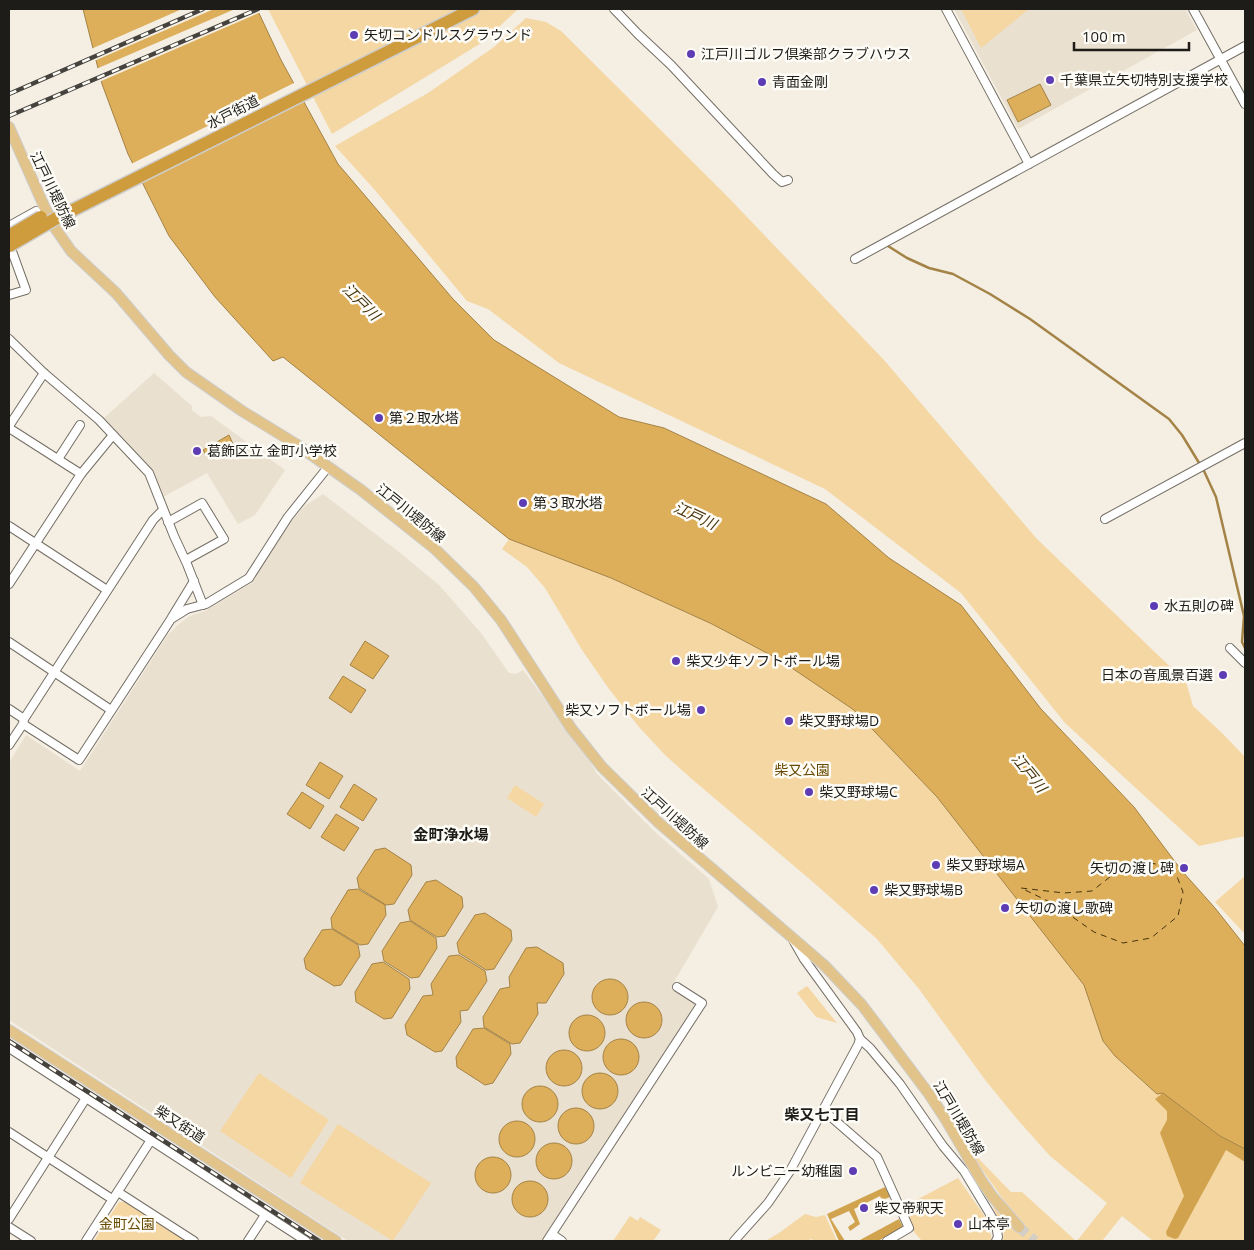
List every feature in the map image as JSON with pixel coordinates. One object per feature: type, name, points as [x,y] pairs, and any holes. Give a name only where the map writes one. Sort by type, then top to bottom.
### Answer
[{"type":"highway","name":"水戸街道","points":[[11,247],[53,216],[455,9]]},
{"type":"highway","name":"水戸街道","points":[[81,201],[473,9]]},
{"type":"main road","name":"江戸川堤防線","points":[[9,130],[44,206],[61,238],[76,257],[124,301],[169,356],[209,389],[296,444],[328,467],[417,535],[469,582],[501,620],[571,728],[602,767],[659,823],[836,976],[884,1033],[938,1107],[981,1180],[1019,1227]]},
{"type":"main road","name":"柴又街道","points":[[9,1030],[336,1241]]},
{"type":"street","points":[[614,9],[671,65],[773,174],[782,182],[788,180]]},
{"type":"street","points":[[946,9],[1029,164]]},
{"type":"street","points":[[1193,9],[1245,104]]},
{"type":"street","points":[[855,259],[1245,46]]},
{"type":"street","points":[[9,226],[36,210]]},
{"type":"street","points":[[9,295],[26,290],[11,247]]},
{"type":"street","points":[[9,339],[113,434],[149,472],[203,605]]},
{"type":"street","points":[[44,373],[9,427],[81,474]]},
{"type":"street","points":[[58,459],[80,425]]},
{"type":"street","points":[[9,584],[81,474],[113,434]]},
{"type":"street","points":[[1105,519],[1245,443]]},
{"type":"street","points":[[171,618],[186,609],[203,605],[249,578],[288,517],[328,467]]},
{"type":"street","points":[[168,522],[202,503],[224,539],[186,560]]},
{"type":"street","points":[[9,745],[107,590],[153,520],[163,510]]},
{"type":"street","points":[[9,526],[107,590]]},
{"type":"street","points":[[9,709],[79,760],[194,581]]},
{"type":"street","points":[[9,642],[111,710]]},
{"type":"street","points":[[1230,648],[1245,661]]},
{"type":"street","name":"江戸川堤防線","points":[[791,937],[804,960],[857,1032],[860,1039],[900,1084],[943,1146],[964,1171],[996,1224],[998,1230],[996,1241]]},
{"type":"street","points":[[562,1241],[550,1238],[702,1003],[678,987]]},
{"type":"street","points":[[734,1241],[778,1189],[823,1110],[860,1039]]},
{"type":"street","points":[[9,1059],[11,1050],[85,1100],[152,1140],[306,1241]]},
{"type":"street","points":[[9,1218],[85,1100]]},
{"type":"street","points":[[823,1110],[877,1157],[909,1228],[886,1241]]},
{"type":"street","points":[[9,1132],[112,1199]]},
{"type":"street","points":[[86,1241],[152,1140]]},
{"type":"street","points":[[118,1192],[194,1241]]},
{"type":"street","points":[[248,1241],[266,1215]]},
{"type":"street","points":[[9,1227],[31,1241]]},
{"type":"shaded area","name":"千葉県立矢切特別支援学校","points":[[954,9],[1185,9],[1197,30],[1018,129]]},
{"type":"shaded area","name":"葛飾区立 金町小学校","points":[[154,373],[192,406],[192,410],[201,417],[211,416],[285,470],[255,515],[238,524],[207,473],[163,497],[153,470],[104,418]]},
{"type":"shaded area","name":"金町浄水場","points":[[323,494],[439,585],[481,633],[509,673],[516,674],[523,670],[586,754],[597,774],[656,833],[709,879],[718,907],[671,987],[697,1004],[542,1241],[348,1241],[9,1020],[9,763],[26,735],[80,771],[167,636],[190,616],[205,611],[252,583],[291,521],[306,505]]},
{"type":"shaded area","points":[[1163,1093],[1220,1136],[1245,1149],[1245,1162],[1226,1150],[1178,1238],[1175,1239],[1167,1236],[1166,1232],[1184,1196],[1160,1133],[1167,1120],[1167,1111],[1155,1099]]},
{"type":"shaded area","points":[[885,1187],[890,1197],[882,1200],[880,1196],[854,1209],[860,1224],[850,1231],[848,1227],[855,1222],[849,1211],[831,1219],[845,1241],[839,1241],[827,1214]]},
{"type":"shaded area","points":[[899,1219],[903,1227],[878,1241],[858,1241]]},
{"type":"green space","points":[[268,9],[518,9],[483,42],[332,134]]},
{"type":"green space","points":[[961,9],[1029,9],[981,48]]},
{"type":"green space","points":[[526,18],[546,22],[561,31],[724,193],[884,360],[1037,539],[1186,682],[1193,706],[1245,757],[1245,836],[1199,846],[1065,723],[961,593],[825,489],[559,363],[488,309],[467,301],[374,189],[335,146],[428,93],[494,47]]},
{"type":"green space","name":"柴又公園","points":[[509,539],[611,578],[712,624],[780,660],[854,710],[937,797],[1084,985],[1103,1041],[1115,1056],[1157,1094],[1163,1093],[1239,1147],[1245,1149],[1245,1241],[1153,1241],[1122,1216],[1102,1241],[1077,1241],[1107,1203],[1050,1156],[1017,1119],[986,1081],[919,989],[877,939],[693,780],[665,755],[639,727],[609,689],[582,650],[545,588],[527,567],[502,549]]},
{"type":"green space","points":[[515,785],[544,804],[536,817],[507,798]]},
{"type":"green space","points":[[1245,876],[1245,934],[1215,902]]},
{"type":"green space","points":[[807,986],[837,1023],[816,1017],[797,993]]},
{"type":"green space","points":[[259,1073],[329,1120],[291,1178],[220,1131]]},
{"type":"green space","points":[[338,1124],[431,1183],[393,1241],[300,1183]]},
{"type":"green space","points":[[973,1153],[1011,1192],[1022,1192],[1076,1241],[1003,1241],[1004,1231],[992,1205],[1018,1232],[1025,1225],[1005,1202],[971,1154]]},
{"type":"green space","points":[[958,1178],[988,1221],[992,1241],[922,1241],[914,1232],[903,1207]]},
{"type":"green space","name":"金町公園","points":[[119,1202],[127,1202],[188,1241],[94,1241]]},
{"type":"green space","points":[[805,1214],[816,1217],[825,1215],[837,1241],[815,1241],[811,1239],[807,1241],[767,1240],[779,1233]]},
{"type":"green space","points":[[630,1216],[638,1221],[640,1217],[661,1230],[653,1241],[613,1241]]},
{"type":"water","name":"江戸川","points":[[83,9],[257,9],[281,60],[338,164],[453,299],[494,340],[619,417],[664,428],[826,504],[889,558],[961,605],[1041,709],[1134,807],[1182,871],[1245,946],[1245,1149],[1220,1136],[1163,1093],[1157,1094],[1115,1056],[1103,1041],[1084,985],[937,797],[854,710],[780,660],[712,624],[611,578],[509,539],[283,357],[273,361],[215,297],[169,236],[128,154],[102,84]]},
{"type":"water","points":[[1040,84],[1051,105],[1018,122],[1007,100]]},
{"type":"water","points":[[229,435],[233,444],[208,458],[203,450]]},
{"type":"water","points":[[365,641],[389,656],[373,679],[350,665]]},
{"type":"water","points":[[343,676],[366,690],[351,713],[329,698]]},
{"type":"water","points":[[320,762],[343,776],[329,799],[306,785]]},
{"type":"water","points":[[354,784],[377,799],[363,821],[340,807]]},
{"type":"water","points":[[302,792],[324,806],[310,829],[287,814]]},
{"type":"water","points":[[336,814],[359,828],[344,851],[321,837]]},
{"type":"water","points":[[385,848],[411,865],[412,875],[394,904],[386,905],[359,888],[357,878],[375,850]]},
{"type":"water","points":[[436,880],[462,897],[463,907],[445,936],[437,937],[410,920],[408,910],[426,882]]},
{"type":"water","points":[[358,889],[385,905],[386,915],[368,944],[360,945],[332,928],[331,918],[348,890]]},
{"type":"water","points":[[485,913],[511,930],[512,940],[494,969],[486,970],[459,953],[457,943],[475,915]]},
{"type":"water","points":[[410,921],[436,938],[437,948],[419,977],[411,978],[384,961],[382,951],[400,923]]},
{"type":"water","points":[[332,929],[358,945],[360,956],[341,985],[334,986],[306,969],[304,959],[322,930]]},
{"type":"water","points":[[537,947],[563,963],[564,974],[546,1003],[537,1003],[538,1014],[520,1043],[512,1044],[484,1027],[483,1017],[500,989],[510,987],[509,977],[526,948]]},
{"type":"water","points":[[459,955],[485,971],[487,981],[468,1010],[460,1011],[461,1022],[442,1051],[435,1052],[407,1035],[405,1025],[423,996],[433,995],[431,984],[449,956]]},
{"type":"water","points":[[383,962],[409,979],[410,989],[392,1018],[384,1019],[356,1002],[355,992],[372,964]]},
{"type":"water","points":[[610,979],[622,985],[628,997],[622,1009],[610,1015],[598,1009],[592,997],[598,985]]},
{"type":"water","points":[[644,1002],[656,1008],[662,1020],[656,1032],[644,1038],[632,1032],[626,1020],[632,1008]]},
{"type":"water","points":[[587,1015],[599,1021],[605,1033],[599,1045],[587,1051],[575,1045],[569,1033],[575,1021]]},
{"type":"water","points":[[484,1028],[510,1044],[511,1054],[493,1083],[485,1085],[457,1067],[456,1057],[473,1029]]},
{"type":"water","points":[[621,1039],[633,1045],[639,1057],[633,1069],[621,1075],[609,1069],[603,1057],[609,1045]]},
{"type":"water","points":[[564,1050],[576,1056],[582,1068],[576,1080],[564,1086],[552,1080],[546,1068],[552,1056]]},
{"type":"water","points":[[600,1073],[612,1079],[618,1091],[612,1103],[600,1109],[588,1103],[582,1091],[588,1079]]},
{"type":"water","points":[[540,1086],[552,1092],[558,1104],[552,1116],[540,1122],[528,1116],[522,1104],[528,1092]]},
{"type":"water","points":[[576,1108],[588,1114],[594,1126],[588,1138],[576,1144],[564,1138],[558,1126],[564,1114]]},
{"type":"water","points":[[517,1121],[529,1127],[535,1139],[529,1151],[517,1157],[505,1151],[499,1139],[505,1127]]},
{"type":"water","points":[[554,1143],[566,1149],[572,1161],[566,1173],[554,1179],[542,1173],[536,1161],[542,1149]]},
{"type":"water","points":[[493,1157],[505,1163],[511,1175],[505,1187],[493,1193],[481,1187],[475,1175],[481,1163]]},
{"type":"water","points":[[530,1181],[542,1187],[548,1199],[542,1211],[530,1217],[518,1211],[512,1199],[518,1187]]},
{"type":"pier","points":[[182,9],[214,9],[94,61],[91,49]]},
{"type":"pier","points":[[235,9],[260,9],[261,12],[99,82],[96,69]]},
{"type":"pier","points":[[296,82],[306,100],[140,183],[131,164]]},
{"type":"waterway","points":[[888,246],[907,258],[929,268],[953,274],[990,294],[1030,319],[1169,419],[1182,435],[1204,471],[1216,497],[1244,616],[1242,642],[1245,648]]},
{"type":"ferry route","points":[[1139,861],[1171,869],[1176,874],[1183,892],[1178,916],[1151,938],[1123,943],[1094,932],[1054,904],[1021,888],[1064,893],[1092,891],[1115,873],[1139,861]]},
{"type":"tunnel","points":[[1019,1227],[1035,1241]]},
{"type":"railway","points":[[9,94],[203,9]]},
{"type":"railway","points":[[9,116],[258,9]]},
{"type":"railway","points":[[9,1041],[319,1241]]},
{"type":"place","name":"矢切コンドルスグラウンド","points":[[354,35]]},
{"type":"place","name":"江戸川ゴルフ倶楽部クラブハウス","points":[[691,54]]},
{"type":"place","name":"千葉県立矢切特別支援学校","points":[[1050,80]]},
{"type":"place","name":"青面金剛","points":[[762,82]]},
{"type":"place","name":"第２取水塔","points":[[379,418]]},
{"type":"place","name":"葛飾区立 金町小学校","points":[[197,451]]},
{"type":"place","name":"第３取水塔","points":[[523,503]]},
{"type":"place","name":"水五則の碑","points":[[1154,606]]},
{"type":"place","name":"柴又少年ソフトボール場","points":[[676,661]]},
{"type":"place","name":"日本の音風景百選","points":[[1223,675]]},
{"type":"place","name":"柴又ソフトボール場","points":[[701,710]]},
{"type":"place","name":"柴又野球場D","points":[[789,721]]},
{"type":"place","name":"柴又野球場C","points":[[809,792]]},
{"type":"place","name":"柴又野球場A","points":[[936,865]]},
{"type":"place","name":"矢切の渡し碑","points":[[1184,868]]},
{"type":"place","name":"柴又野球場B","points":[[874,890]]},
{"type":"place","name":"矢切の渡し歌碑","points":[[1005,908]]},
{"type":"place","name":"ルンビニー幼稚園","points":[[853,1171]]},
{"type":"place","name":"柴又帝釈天","points":[[864,1208]]},
{"type":"place","name":"山本亭","points":[[958,1224]]},
{"type":"district","name":"金町浄水場","points":[[451,835]]},
{"type":"district","name":"柴又七丁目","points":[[822,1115]]}]
